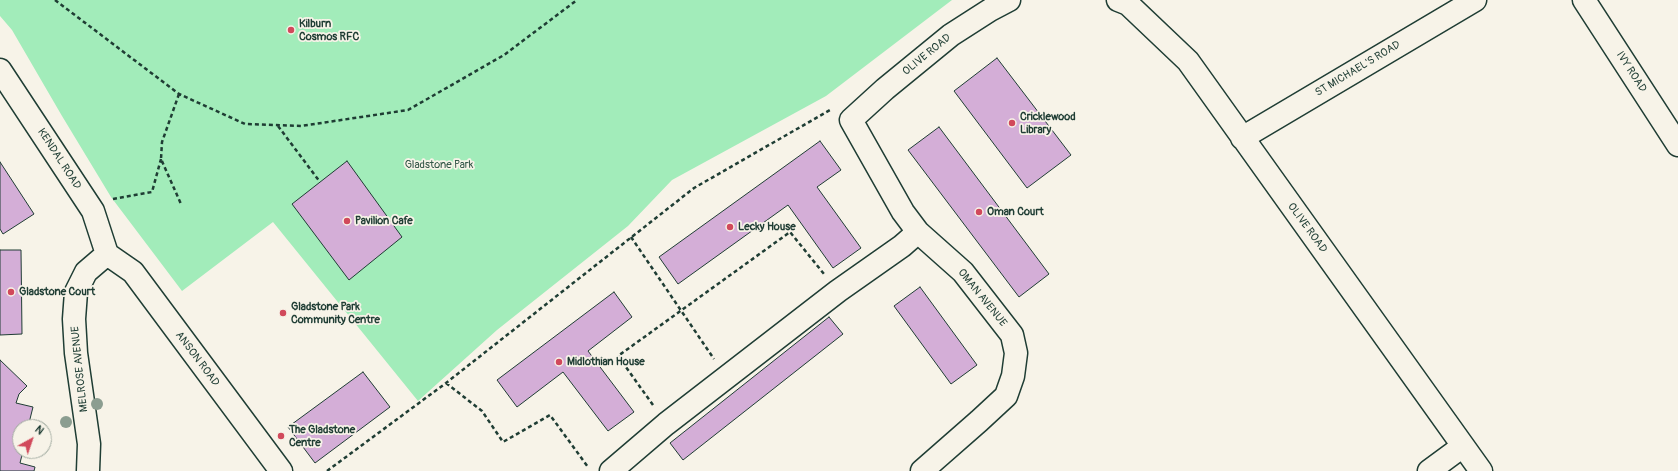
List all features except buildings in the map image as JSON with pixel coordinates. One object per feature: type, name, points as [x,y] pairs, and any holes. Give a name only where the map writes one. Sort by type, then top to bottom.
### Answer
[{"type":"street","name":"OLIVE ROAD","points":[[851,120],[885,89],[951,35],[990,10],[1009,0]]},
{"type":"street","name":"OLIVE ROAD","points":[[1118,0],[1128,4],[1188,61],[1482,471]]},
{"type":"street","name":"ST MICHAEL'S ROAD","points":[[1242,138],[1475,0]]},
{"type":"street","name":"IVY ROAD","points":[[1584,0],[1678,145]]},
{"type":"street","name":"KENDAL ROAD","points":[[0,70],[93,211],[107,254]]},
{"type":"street","name":"OMAN AVENUE","points":[[851,120],[903,212],[918,232],[963,272],[1012,335],[1016,353],[1014,376],[1006,396],[979,422],[922,471]]},
{"type":"street","points":[[612,471],[666,424],[838,291],[902,246],[918,232]]},
{"type":"street","name":"ANSON ROAD","points":[[107,254],[133,272],[277,469]]},
{"type":"street","name":"MELROSE AVENUE","points":[[88,471],[89,444],[76,353],[74,319],[76,292],[86,272],[107,254]]},
{"type":"street","points":[[1429,471],[1463,446]]},
{"type":"path","points":[[55,0],[180,94],[245,124],[301,126],[408,110],[504,55],[577,0]]},
{"type":"path","points":[[108,200],[152,192],[161,159],[162,142],[180,94]]},
{"type":"path","points":[[327,471],[446,382],[694,188],[831,109]]},
{"type":"path","points":[[278,125],[320,182]]},
{"type":"path","points":[[161,159],[182,204]]},
{"type":"path","points":[[666,424],[618,356],[790,232],[838,291]]},
{"type":"path","points":[[631,237],[727,377]]},
{"type":"path","points":[[446,382],[482,411],[503,442],[550,415],[591,471]]},
{"type":"green space","name":"Gladstone Park","points":[[0,0],[952,0],[826,96],[672,180],[628,226],[497,330],[418,401],[273,222],[182,291],[111,197],[12,30],[0,16]]},
{"type":"place","name":"Kilburn Cosmos RFC","points":[[291,30]]},
{"type":"place","name":"Cricklewood Library","points":[[1012,123]]},
{"type":"place","name":"Oman Court","points":[[979,212]]},
{"type":"place","name":"Pavilion Cafe","points":[[347,221]]},
{"type":"place","name":"Lecky House","points":[[730,227]]},
{"type":"place","name":"Gladstone Court","points":[[11,292]]},
{"type":"place","name":"Gladstone Park Community Centre","points":[[283,313]]},
{"type":"place","name":"Midlothian House","points":[[559,362]]},
{"type":"place","name":"The Gladstone Centre","points":[[281,436]]}]
